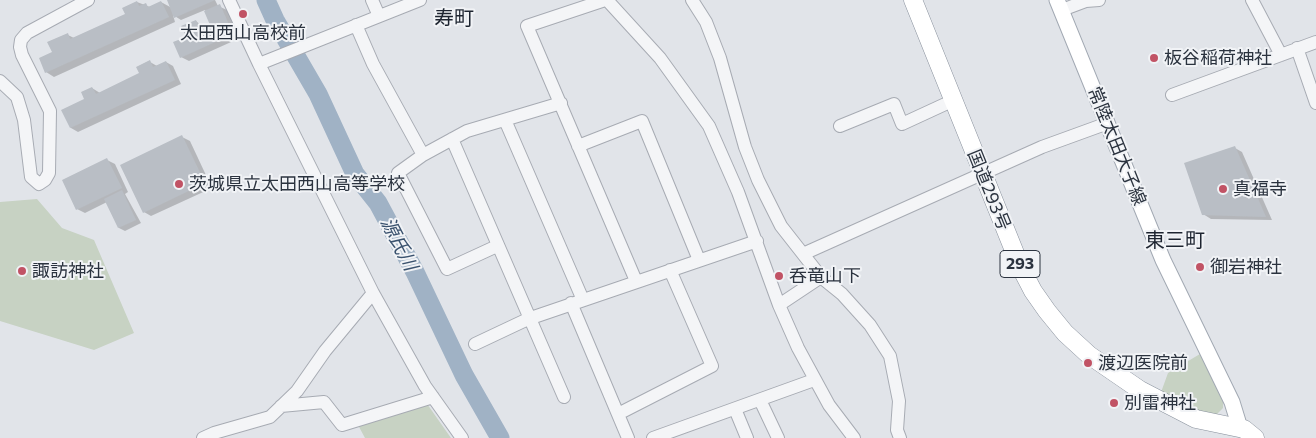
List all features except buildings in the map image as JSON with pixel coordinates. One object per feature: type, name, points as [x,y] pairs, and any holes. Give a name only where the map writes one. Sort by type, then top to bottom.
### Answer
[{"type":"highway","name":"国道293号","points":[[913,0],[982,174],[1033,291],[1065,333],[1112,372],[1163,403],[1196,419],[1239,433],[1247,430],[1255,438]]},
{"type":"main road","name":"常陸太田大子線","points":[[1059,5],[1169,274],[1232,402],[1239,433]]},
{"type":"street","points":[[0,81],[17,97],[24,120],[31,177],[39,184],[45,180],[48,173],[50,111],[22,54],[21,40],[27,33],[88,0]]},
{"type":"street","points":[[229,0],[372,293],[432,397],[462,438]]},
{"type":"street","points":[[372,0],[379,16]]},
{"type":"street","points":[[636,281],[527,26],[606,0],[665,65],[709,126],[722,150],[779,305],[814,380],[854,438]]},
{"type":"street","points":[[692,0],[706,22],[720,58],[737,124],[758,180],[781,226],[820,277],[842,294],[870,325],[890,356],[900,401],[897,430],[900,438]]},
{"type":"street","points":[[1059,5],[1086,0],[1098,0]]},
{"type":"street","points":[[1252,0],[1281,55]]},
{"type":"street","points":[[259,64],[413,1]]},
{"type":"street","points":[[356,25],[373,64],[423,155]]},
{"type":"street","points":[[1172,95],[1316,42]]},
{"type":"street","points":[[1298,48],[1316,103]]},
{"type":"street","points":[[840,126],[894,104],[902,124],[954,100]]},
{"type":"street","points":[[497,246],[447,268],[398,173],[423,155],[467,131],[561,104]]},
{"type":"street","points":[[506,120],[628,438]]},
{"type":"street","points":[[578,146],[642,121],[699,260]]},
{"type":"street","points":[[803,254],[1042,147],[1108,123]]},
{"type":"street","points":[[452,139],[528,319],[564,397]]},
{"type":"street","points":[[476,344],[528,319],[577,301],[757,241]]},
{"type":"street","points":[[618,414],[712,366],[670,270]]},
{"type":"street","points":[[779,305],[820,277]]},
{"type":"street","points":[[203,438],[214,432],[270,417],[297,391],[325,351],[372,293]]},
{"type":"street","points":[[653,438],[685,433],[735,409],[814,380]]},
{"type":"street","points":[[281,406],[324,402],[342,425],[432,397]]},
{"type":"street","points":[[760,400],[778,438]]},
{"type":"street","points":[[735,409],[747,438]]},
{"type":"green space","points":[[37,199],[62,228],[94,240],[134,333],[94,350],[0,321],[0,202]]},
{"type":"green space","points":[[1200,354],[1223,400],[1223,408],[1216,415],[1204,416],[1160,395],[1168,373]]},
{"type":"green space","points":[[425,401],[451,438],[365,438],[358,425]]},
{"type":"waterway","name":"源氏川","points":[[266,0],[275,20],[318,94],[355,174],[378,203],[415,272],[464,375],[500,438]]},
{"type":"place","name":"太田西山高校前","points":[[243,14]]},
{"type":"place","name":"板谷稲荷神社","points":[[1154,58]]},
{"type":"place","name":"茨城県立太田西山高等学校","points":[[179,184]]},
{"type":"place","name":"真福寺","points":[[1223,189]]},
{"type":"place","name":"御岩神社","points":[[1200,267]]},
{"type":"place","name":"諏訪神社","points":[[22,271]]},
{"type":"place","name":"呑竜山下","points":[[779,276]]},
{"type":"place","name":"渡辺医院前","points":[[1088,363]]},
{"type":"place","name":"別雷神社","points":[[1114,403]]},
{"type":"district","name":"寿町","points":[[454,18]]},
{"type":"district","name":"東三町","points":[[1175,240]]}]
